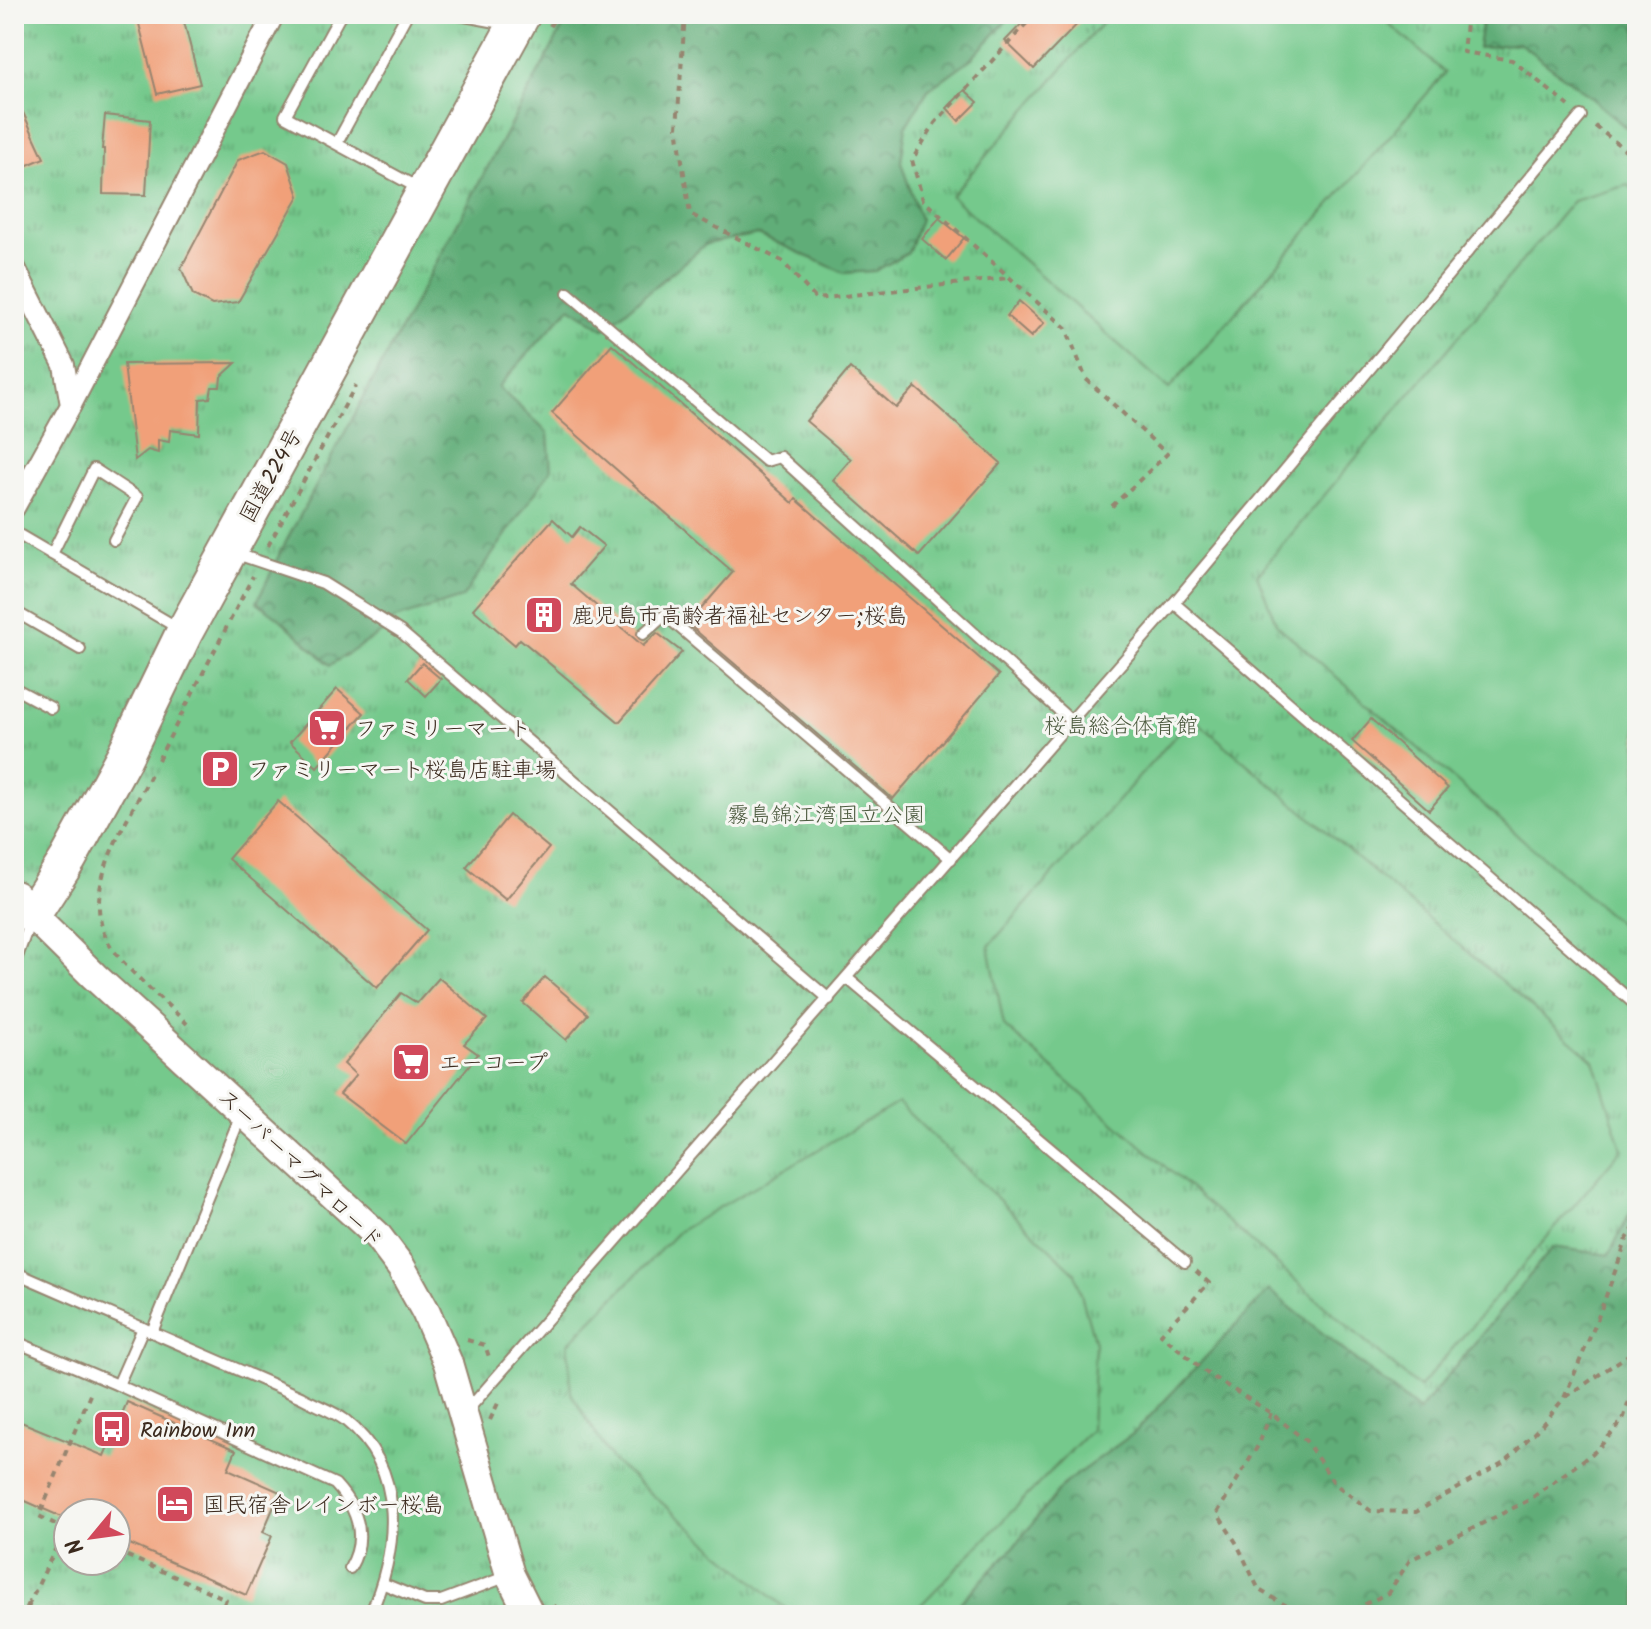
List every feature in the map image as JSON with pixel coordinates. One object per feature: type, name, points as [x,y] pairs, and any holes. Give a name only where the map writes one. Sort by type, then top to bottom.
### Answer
[{"type":"highway","name":"国道224号","points":[[23,907],[68,859],[124,757],[185,631],[245,556],[425,192],[529,23]]},
{"type":"street","points":[[14,508],[71,405],[274,14]]},
{"type":"street","points":[[14,266],[64,365],[71,405]]},
{"type":"street","name":"スーパーマグマロード","points":[[23,907],[376,1234],[401,1267],[426,1312],[448,1363],[510,1575],[542,1609]]},
{"type":"lane","points":[[341,14],[285,116],[425,192]]},
{"type":"lane","points":[[337,143],[407,14]]},
{"type":"lane","points":[[454,14],[529,23]]},
{"type":"lane","points":[[462,1417],[1174,603],[1581,116]]},
{"type":"lane","points":[[568,293],[766,461],[780,457],[1071,721]]},
{"type":"lane","points":[[52,554],[94,469],[137,497],[114,540]]},
{"type":"lane","points":[[14,532],[185,631]]},
{"type":"lane","points":[[245,556],[323,583],[401,632],[829,999]]},
{"type":"lane","points":[[1174,603],[1637,1006]]},
{"type":"lane","points":[[14,611],[80,649]]},
{"type":"lane","points":[[643,634],[665,615],[951,859]]},
{"type":"lane","points":[[14,688],[51,708]]},
{"type":"lane","points":[[14,965],[23,907]]},
{"type":"lane","points":[[847,978],[1185,1262]]},
{"type":"lane","points":[[118,1385],[147,1330],[243,1111]]},
{"type":"lane","points":[[14,1272],[301,1397],[345,1420],[370,1448],[388,1485],[394,1515],[384,1584],[370,1615]]},
{"type":"lane","points":[[14,1341],[335,1484],[356,1514],[361,1535],[358,1554],[350,1568]]},
{"type":"lane","points":[[384,1584],[425,1601],[441,1601],[510,1575]]},
{"type":"path","points":[[529,23],[557,14]]},
{"type":"path","points":[[685,14],[677,127],[690,214],[782,261],[816,299],[1008,278]]},
{"type":"path","points":[[700,14],[718,14]]},
{"type":"path","points":[[1035,14],[935,123],[912,160],[923,200],[1066,328],[1086,379],[1167,454],[1108,510]]},
{"type":"path","points":[[1467,14],[1463,52],[1512,60],[1637,159]]},
{"type":"path","points":[[190,1027],[113,950],[101,921],[99,897],[105,865],[245,556],[359,379]]},
{"type":"path","points":[[1185,1262],[1209,1283],[1161,1334],[1208,1374],[1271,1413],[1306,1441],[1335,1484],[1371,1511],[1416,1512],[1506,1461],[1564,1398],[1627,1239],[1637,1223]]},
{"type":"path","points":[[458,1331],[468,1341],[485,1345],[501,1398],[490,1420],[492,1429]]},
{"type":"path","points":[[1564,1398],[1637,1349]]},
{"type":"path","points":[[1343,1615],[1388,1593],[1410,1560],[1529,1500],[1597,1450],[1623,1420],[1636,1379],[1630,1353]]},
{"type":"path","points":[[52,1523],[39,1516],[98,1377]]},
{"type":"path","points":[[1271,1413],[1259,1444],[1217,1513],[1237,1544],[1259,1590],[1287,1606],[1320,1615]]},
{"type":"path","points":[[28,1606],[52,1558]]},
{"type":"path","points":[[132,1558],[226,1599],[220,1615]]},
{"type":"path","points":[[14,1600],[49,1615]]},
{"type":"path","points":[[542,1609],[560,1615]]},
{"type":"green space","name":"霧島錦江湾国立公園","points":[[14,14],[1637,14],[1637,1615],[14,1615]]},
{"type":"green space","points":[[570,14],[1013,14],[972,58],[928,90],[906,126],[901,162],[920,219],[908,253],[875,271],[844,273],[758,234],[706,244],[604,329],[570,307],[498,387],[548,433],[551,470],[462,598],[395,619],[383,632],[330,665],[257,602],[281,551]]},
{"type":"green space","points":[[1110,14],[1378,14],[1445,73],[1169,389],[951,196]]},
{"type":"green space","points":[[1483,14],[1637,14],[1637,137],[1582,90],[1519,43],[1478,48]]},
{"type":"green space","points":[[1628,185],[1637,193],[1637,939],[1277,625],[1257,575],[1573,201]]},
{"type":"green space","points":[[1192,717],[1594,1060],[1622,1149],[1419,1388],[1004,1026],[989,946]]},
{"type":"green space","points":[[898,1103],[1075,1273],[1095,1343],[1091,1430],[911,1615],[793,1615],[612,1460],[571,1393],[568,1344],[679,1231]]},
{"type":"green space","points":[[1637,1199],[1637,1615],[948,1615],[1012,1549],[1065,1483],[1134,1433],[1269,1290],[1419,1411],[1553,1247],[1609,1255]]},
{"type":"building","points":[[161,14],[182,14],[200,84],[157,94],[138,20]]},
{"type":"building","points":[[1031,14],[1087,14],[1034,69],[1005,41]]},
{"type":"building","points":[[965,90],[978,102],[959,121],[947,108]]},
{"type":"building","points":[[14,93],[44,158],[14,171]]},
{"type":"building","points":[[105,115],[150,120],[146,195],[103,194]]},
{"type":"building","points":[[265,150],[288,163],[299,196],[238,302],[212,305],[193,295],[181,268],[238,160]]},
{"type":"building","points":[[939,218],[964,238],[946,260],[922,239]]},
{"type":"building","points":[[1019,301],[1044,323],[1031,337],[1007,316]]},
{"type":"building","points":[[612,344],[793,503],[796,499],[999,675],[893,799],[688,624],[733,572],[552,413]]},
{"type":"building","points":[[236,363],[221,377],[220,387],[212,387],[210,398],[200,399],[199,434],[170,430],[169,442],[158,440],[158,453],[148,450],[135,460],[124,364]]},
{"type":"building","points":[[850,368],[896,408],[915,387],[1001,463],[919,556],[833,480],[851,459],[806,421]]},
{"type":"building","name":"鹿児島市高齢者福祉センター;桜島","points":[[553,519],[572,537],[580,527],[604,546],[571,584],[643,646],[657,633],[682,652],[619,722],[520,639],[515,645],[473,609]]},
{"type":"building","points":[[422,663],[441,679],[426,696],[408,679]]},
{"type":"building","name":"ファミリーマート","points":[[337,689],[364,713],[317,767],[290,742]]},
{"type":"building","points":[[1371,719],[1448,788],[1429,810],[1352,741]]},
{"type":"building","points":[[278,801],[427,930],[377,988],[228,859]]},
{"type":"building","points":[[509,815],[549,848],[506,900],[466,867]]},
{"type":"building","points":[[545,977],[588,1014],[566,1040],[523,1003]]},
{"type":"building","points":[[439,978],[487,1019],[464,1044],[478,1054],[406,1144],[340,1094],[356,1075],[344,1064],[401,993],[417,1003]]},
{"type":"building","name":"国民宿舎レインボー桜島","points":[[127,1402],[236,1450],[228,1469],[280,1492],[263,1532],[272,1536],[246,1595],[132,1545],[132,1497],[52,1497],[52,1513],[14,1496],[14,1419],[104,1456]]},
{"type":"place","name":"鹿児島市高齢者福祉センター;桜島","points":[[544,615]]},
{"type":"place","name":"ファミリーマート","points":[[327,728]]},
{"type":"place","name":"ファミリーマート桜島店駐車場","points":[[220,769]]},
{"type":"place","name":"エーコープ","points":[[411,1062]]},
{"type":"place","name":"Rainbow Inn","points":[[112,1429]]},
{"type":"place","name":"国民宿舎レインボー桜島","points":[[175,1504]]},
{"type":"park label","name":"桜島総合体育館","points":[[1121,725]]}]
